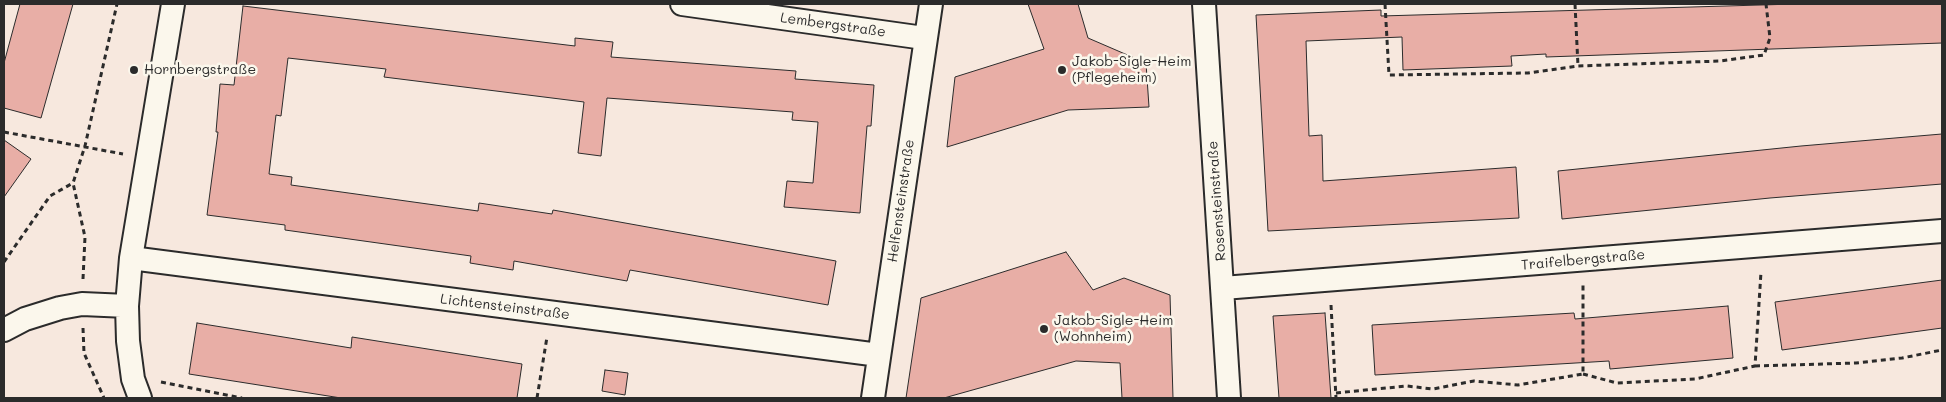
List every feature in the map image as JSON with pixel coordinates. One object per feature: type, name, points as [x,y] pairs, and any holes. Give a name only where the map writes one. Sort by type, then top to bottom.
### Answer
[{"type":"street","points":[[137,389],[128,341],[127,306],[131,258],[173,4]]},
{"type":"street","name":"Lembergstraße","points":[[682,4],[924,38]]},
{"type":"street","name":"Helfensteinstraße","points":[[873,398],[924,38],[931,4]]},
{"type":"street","name":"Rosensteinstraße","points":[[1204,4],[1229,398]]},
{"type":"street","name":"Traifelbergstraße","points":[[1223,288],[1942,231]]},
{"type":"street","name":"Lichtensteinstraße","points":[[131,258],[879,355]]},
{"type":"street","points":[[4,330],[33,316],[60,308],[82,304],[127,306]]},
{"type":"path","points":[[104,398],[84,353],[82,304],[85,237],[73,183],[85,146],[117,4]]},
{"type":"path","points":[[1385,4],[1389,75],[1528,73],[1578,66],[1720,61],[1764,55],[1770,38],[1766,4]]},
{"type":"path","points":[[1575,4],[1578,66]]},
{"type":"path","points":[[4,132],[148,159]]},
{"type":"path","points":[[4,262],[50,196],[73,183]]},
{"type":"path","points":[[1755,366],[1763,245]]},
{"type":"path","points":[[1583,260],[1583,374]]},
{"type":"path","points":[[1330,280],[1336,398]]},
{"type":"path","points":[[537,398],[551,313]]},
{"type":"path","points":[[1336,393],[1407,386],[1433,389],[1474,381],[1518,385],[1583,374],[1617,383],[1695,379],[1755,366],[1856,363],[1902,358],[1942,350]]},
{"type":"path","points":[[137,389],[162,382],[242,398]]},
{"type":"building","points":[[20,4],[73,4],[41,118],[4,108],[4,63]]},
{"type":"building","name":"Jakob-Sigle-Heim (Pflegeheim)","points":[[1028,4],[1078,4],[1088,38],[1146,63],[1149,107],[1068,110],[947,147],[955,77],[1044,49]]},
{"type":"building","points":[[1795,4],[1942,4],[1942,43],[1546,57],[1546,54],[1511,56],[1512,66],[1403,70],[1402,37],[1306,41],[1309,136],[1322,135],[1323,181],[1516,167],[1519,218],[1268,231],[1256,15],[1381,10],[1381,16]]},
{"type":"building","points":[[243,6],[575,46],[575,38],[613,42],[611,57],[796,71],[795,79],[874,85],[871,126],[867,126],[860,213],[784,207],[787,181],[813,183],[818,122],[792,120],[793,112],[607,98],[601,156],[578,153],[584,102],[384,77],[386,69],[288,58],[281,116],[276,115],[269,174],[292,177],[291,185],[478,211],[479,203],[552,214],[553,210],[836,261],[828,305],[630,270],[627,281],[514,261],[513,270],[470,263],[471,256],[285,230],[285,225],[207,215],[218,132],[216,132],[220,84],[234,85]]},
{"type":"building","points":[[1942,134],[1942,184],[1770,198],[1562,219],[1558,171],[1801,146]]},
{"type":"building","points":[[4,140],[31,159],[4,197]]},
{"type":"building","name":"Jakob-Sigle-Heim (Wohnheim)","points":[[1066,252],[1093,290],[1124,278],[1170,295],[1173,398],[1122,398],[1120,363],[1076,361],[944,398],[906,398],[921,298]]},
{"type":"building","points":[[1942,280],[1942,328],[1782,350],[1775,302]]},
{"type":"building","points":[[1728,306],[1733,358],[1610,369],[1609,361],[1375,375],[1372,325],[1574,313],[1575,319]]},
{"type":"building","points":[[1325,313],[1331,398],[1279,398],[1273,316]]},
{"type":"building","points":[[197,323],[351,348],[352,337],[522,364],[517,398],[341,398],[189,374]]},
{"type":"building","points":[[605,370],[628,373],[625,395],[602,391]]},
{"type":"place","name":"Hornbergstraße","points":[[134,70]]},
{"type":"place","name":"Jakob-Sigle-Heim (Pflegeheim)","points":[[1062,70]]},
{"type":"place","name":"Jakob-Sigle-Heim (Wohnheim)","points":[[1044,329]]}]
